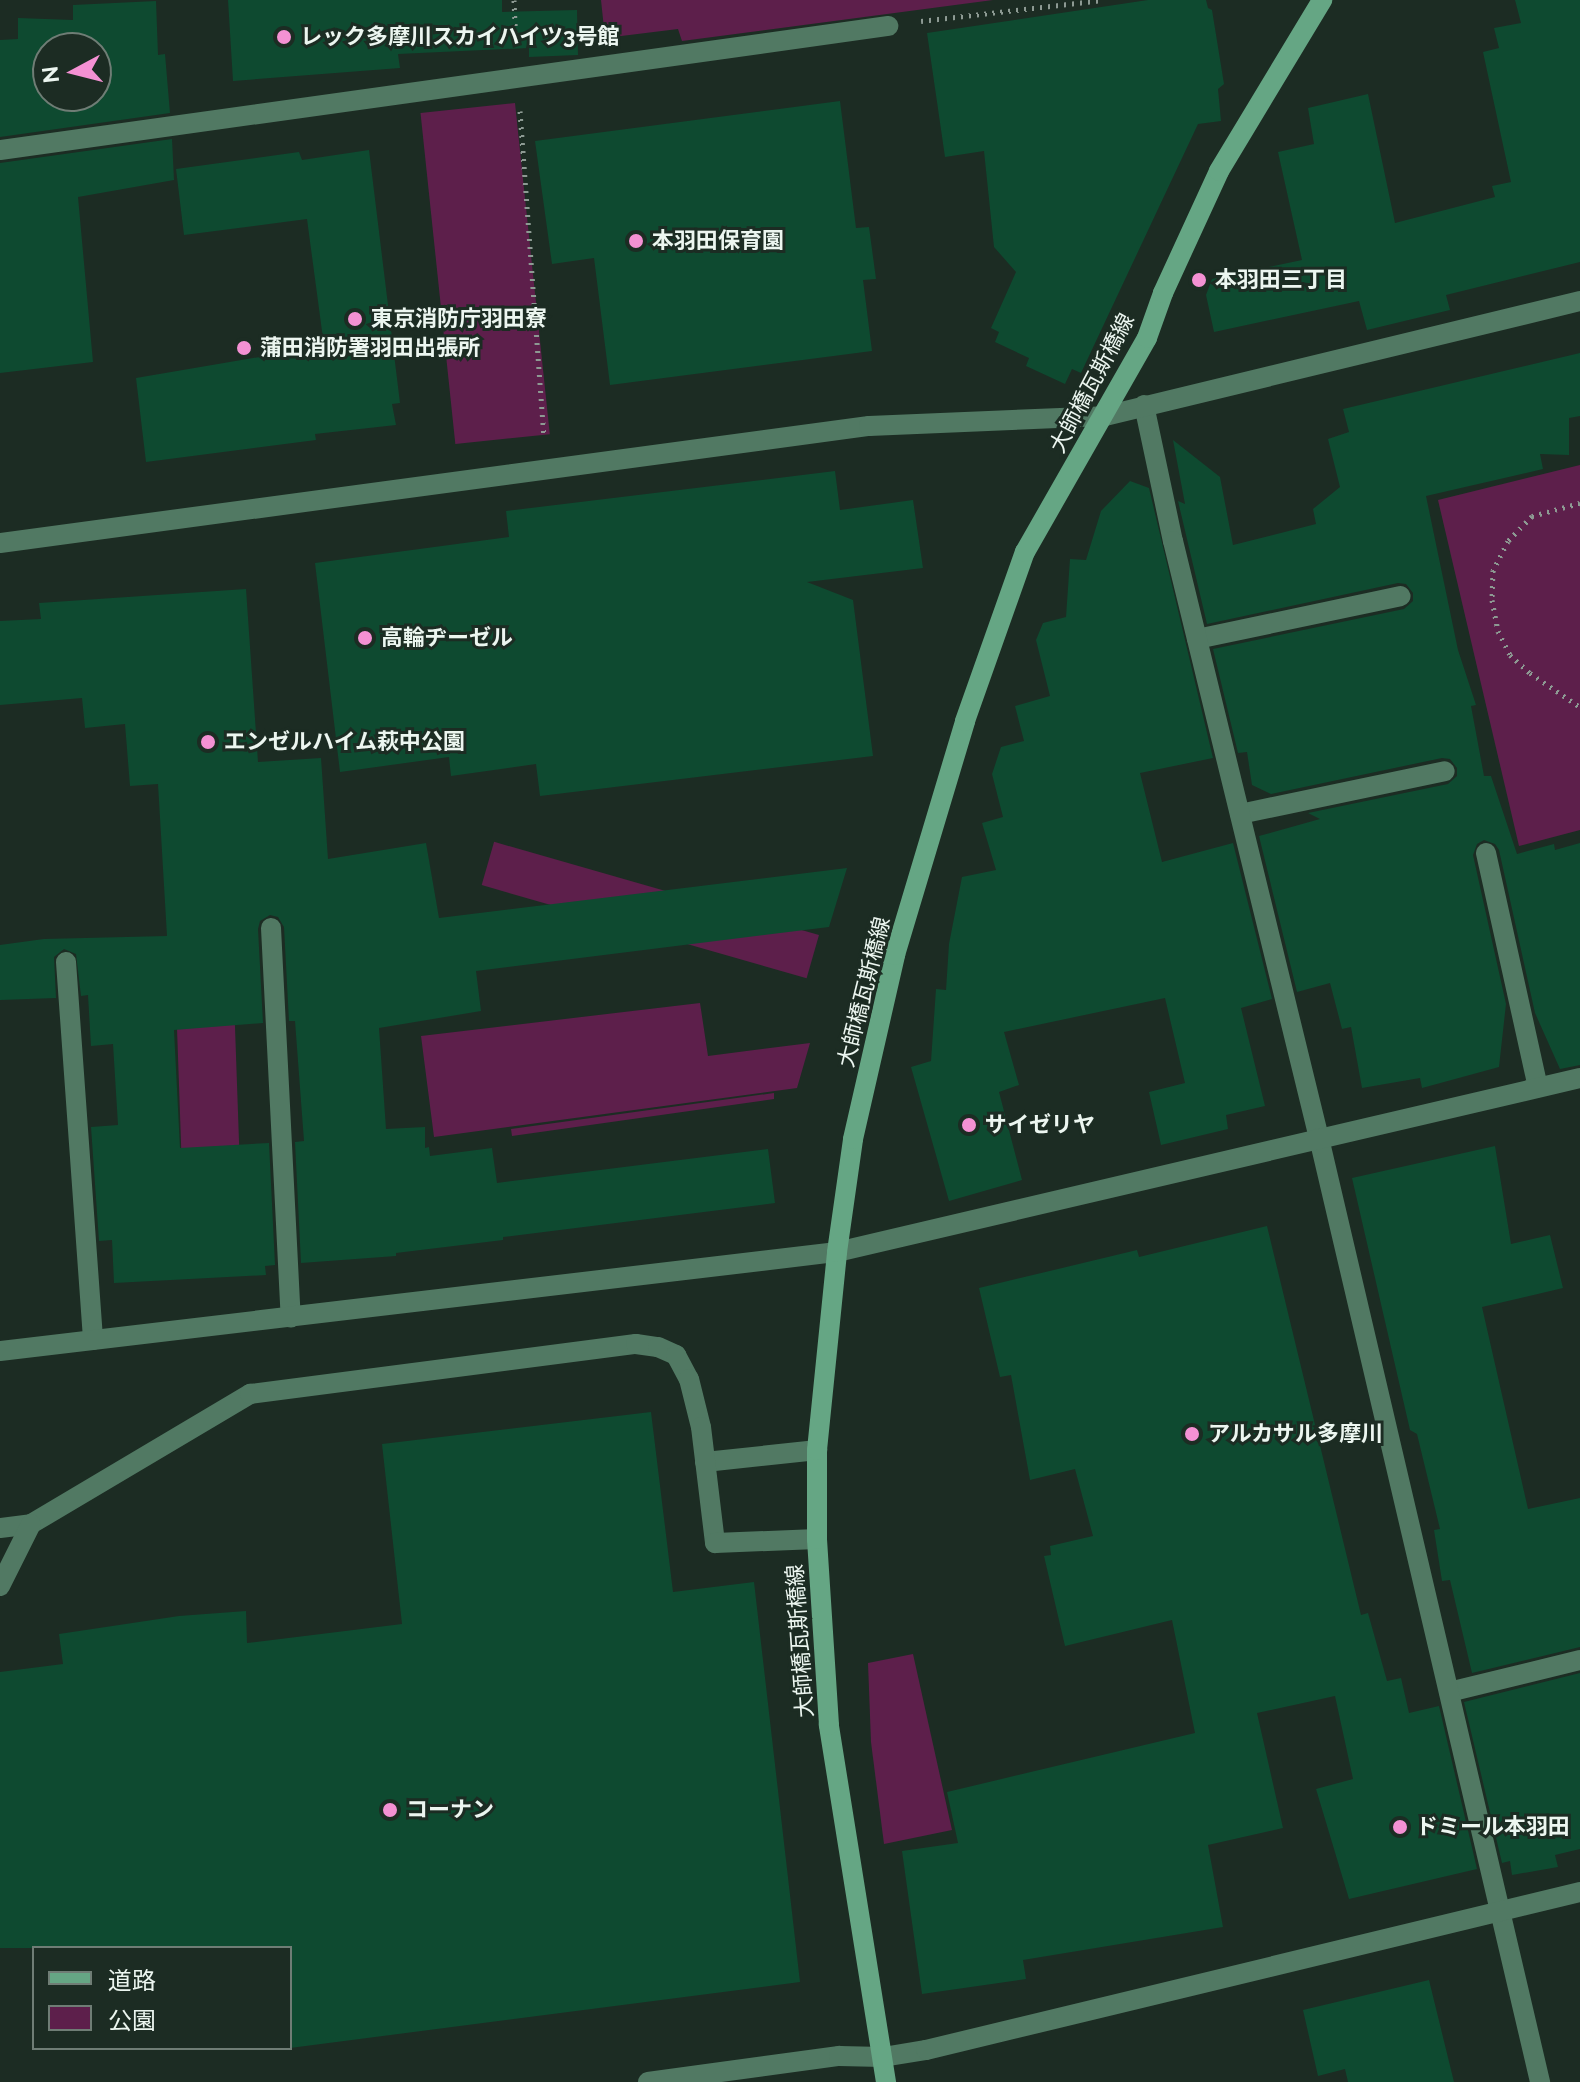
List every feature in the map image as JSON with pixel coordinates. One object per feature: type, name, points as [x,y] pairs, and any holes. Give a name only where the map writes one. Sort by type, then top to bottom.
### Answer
[{"type":"street","name":"大師橋瓦斯橋線","points":[[886,2082],[829,1725],[817,1539],[817,1450],[837,1252],[853,1139],[895,955],[965,721],[1025,552],[1147,338],[1163,293],[1219,171],[1322,0]]},
{"type":"street","points":[[0,150],[888,26]]},
{"type":"street","points":[[0,543],[869,426],[1105,416],[1580,301]]},
{"type":"street","points":[[1144,405],[1540,2082]]},
{"type":"street","points":[[1197,639],[1401,596]]},
{"type":"street","points":[[1240,814],[1445,771]]},
{"type":"street","points":[[1486,853],[1538,1087]]},
{"type":"street","points":[[271,928],[291,1317]]},
{"type":"street","points":[[66,962],[93,1340]]},
{"type":"street","points":[[0,1351],[837,1252],[1580,1078]]},
{"type":"street","points":[[0,1528],[31,1524],[250,1394],[636,1344],[658,1347],[676,1355],[689,1379],[699,1414],[715,1543],[817,1539]]},
{"type":"street","points":[[705,1462],[817,1450]]},
{"type":"street","points":[[0,1586],[31,1524]]},
{"type":"street","points":[[1449,1692],[1580,1660]]},
{"type":"street","points":[[648,2082],[839,2056],[883,2057],[941,2046],[1580,1892]]},
{"type":"path","points":[[514,0],[545,440]]},
{"type":"path","points":[[922,21],[1103,0]]},
{"type":"path","points":[[1580,503],[1532,516],[1508,541],[1493,570],[1492,600],[1498,631],[1510,655],[1530,673],[1580,707]]},
{"type":"green space","points":[[601,0],[993,0],[682,41],[678,29],[605,38]]},
{"type":"green space","points":[[515,103],[550,434],[455,444],[421,113]]},
{"type":"green space","points":[[1580,465],[1580,830],[1519,846],[1438,500]]},
{"type":"green space","points":[[494,842],[819,935],[807,978],[482,885]]},
{"type":"green space","points":[[232,941],[244,1275],[186,1277],[174,943]]},
{"type":"green space","points":[[700,1003],[708,1056],[810,1043],[797,1088],[434,1137],[421,1036]]},
{"type":"green space","points":[[774,1093],[774,1099],[512,1136],[511,1129]]},
{"type":"green space","points":[[913,1654],[952,1830],[884,1844],[871,1742],[868,1663]]},
{"type":"building","points":[[228,0],[502,0],[502,12],[577,10],[578,55],[529,57],[529,48],[398,54],[400,68],[233,81]]},
{"type":"building","points":[[1148,0],[1206,0],[1208,8],[1212,10],[1224,84],[1218,89],[1221,121],[1198,124],[1081,373],[1072,369],[1065,384],[1026,366],[1029,358],[995,342],[999,332],[991,328],[1016,272],[994,247],[984,151],[945,157],[927,33]]},
{"type":"building","points":[[1515,0],[1580,0],[1580,262],[1446,295],[1450,310],[1367,330],[1359,301],[1214,332],[1206,295],[1212,279],[1302,260],[1278,152],[1314,144],[1308,108],[1368,94],[1395,223],[1495,197],[1492,186],[1511,182],[1483,52],[1499,48],[1494,28],[1521,23]]},
{"type":"building","points":[[156,1],[158,55],[165,54],[170,113],[0,137],[0,40],[18,39],[18,18],[73,20],[73,5]]},
{"type":"building","name":"本羽田保育園","points":[[840,101],[856,228],[869,227],[876,279],[863,280],[872,351],[610,385],[594,258],[552,264],[535,141]]},
{"type":"building","points":[[172,139],[174,180],[78,197],[93,362],[0,373],[0,163]]},
{"type":"building","name":"東京消防庁羽田寮","points":[[369,150],[400,403],[392,404],[396,425],[315,434],[316,440],[146,462],[136,378],[324,346],[307,219],[184,235],[176,169],[299,152],[302,160]]},
{"type":"building","points":[[1580,353],[1580,416],[1569,418],[1569,455],[1540,454],[1543,469],[1426,496],[1458,650],[1476,705],[1471,706],[1484,776],[1491,776],[1517,854],[1554,844],[1555,850],[1580,843],[1580,1065],[1560,1069],[1535,1013],[1499,850],[1495,844],[1484,840],[1477,844],[1473,855],[1506,1004],[1499,1067],[1422,1088],[1420,1078],[1362,1088],[1351,1027],[1342,1029],[1330,983],[1297,992],[1259,836],[1320,819],[1308,813],[1448,784],[1457,776],[1457,768],[1450,759],[1442,758],[1271,794],[1252,785],[1247,752],[1238,753],[1213,649],[1404,609],[1413,601],[1413,593],[1406,584],[1398,583],[1207,624],[1178,501],[1185,504],[1173,440],[1220,477],[1233,545],[1316,524],[1313,509],[1340,487],[1328,439],[1349,432],[1343,409]]},
{"type":"building","points":[[835,471],[840,510],[913,500],[923,568],[807,582],[853,600],[873,756],[540,796],[536,764],[451,776],[449,757],[340,772],[315,563],[509,537],[506,511]]},
{"type":"building","points":[[1130,481],[1149,488],[1213,758],[1140,773],[1162,862],[1233,843],[1272,999],[1241,1008],[1265,1106],[1226,1115],[1228,1129],[1161,1145],[1149,1092],[1185,1083],[1165,998],[1004,1032],[1019,1085],[999,1092],[1022,1180],[949,1201],[911,1067],[931,1061],[936,989],[946,990],[949,944],[962,877],[996,870],[982,823],[1003,817],[992,774],[1001,747],[1024,741],[1015,706],[1050,696],[1036,640],[1043,623],[1066,617],[1070,559],[1086,560],[1101,511]]},
{"type":"building","points":[[246,589],[258,762],[321,758],[328,859],[426,843],[439,918],[847,868],[829,927],[476,971],[481,1011],[379,1028],[386,1129],[425,1127],[425,1148],[429,1147],[430,1156],[492,1148],[497,1183],[768,1149],[775,1203],[503,1237],[503,1240],[396,1253],[396,1256],[301,1263],[295,1142],[304,1141],[295,1021],[289,1021],[284,927],[278,917],[270,915],[260,921],[258,929],[263,1023],[174,1030],[180,1148],[269,1143],[275,1265],[265,1266],[266,1275],[114,1283],[112,1240],[99,1241],[91,1127],[118,1125],[113,1044],[91,1046],[88,995],[81,996],[76,954],[64,949],[54,957],[56,998],[0,1000],[0,945],[44,939],[167,936],[158,784],[130,786],[125,724],[85,728],[82,698],[0,705],[0,621],[41,619],[39,603]]},
{"type":"building","points":[[1495,1146],[1511,1244],[1550,1235],[1563,1288],[1482,1307],[1528,1509],[1580,1498],[1580,1647],[1472,1673],[1450,1580],[1442,1581],[1434,1530],[1440,1529],[1417,1434],[1410,1430],[1352,1178]]},
{"type":"building","points":[[1267,1226],[1361,1615],[1368,1613],[1387,1681],[1401,1678],[1409,1713],[1439,1706],[1477,1869],[1349,1899],[1316,1789],[1353,1779],[1335,1696],[1257,1713],[1283,1828],[1208,1845],[1223,1927],[1023,1960],[1026,1979],[922,1994],[902,1851],[958,1843],[947,1792],[1195,1733],[1172,1620],[1065,1646],[1044,1556],[1051,1555],[1050,1546],[1093,1536],[1075,1469],[1030,1480],[1011,1375],[1000,1377],[979,1288],[1137,1250],[1139,1257]]},
{"type":"building","name":"コーナン","points":[[651,1412],[673,1592],[754,1582],[800,1982],[292,2048],[292,1946],[0,1948],[0,1672],[63,1664],[59,1634],[179,1616],[246,1611],[247,1643],[402,1624],[382,1444]]},
{"type":"building","points":[[1580,1673],[1580,1849],[1555,1855],[1558,1867],[1512,1875],[1510,1861],[1502,1863],[1464,1702]]},
{"type":"building","points":[[1429,1980],[1454,2082],[1348,2082],[1345,2069],[1318,2076],[1303,2010]]},
{"type":"place","name":"レック多摩川スカイハイツ3号館","points":[[284,37]]},
{"type":"place","name":"本羽田保育園","points":[[636,241]]},
{"type":"place","name":"本羽田三丁目","points":[[1199,280]]},
{"type":"place","name":"東京消防庁羽田寮","points":[[355,319]]},
{"type":"place","name":"蒲田消防署羽田出張所","points":[[244,348]]},
{"type":"place","name":"高輪ヂーゼル","points":[[365,638]]},
{"type":"place","name":"エンゼルハイム萩中公園","points":[[208,742]]},
{"type":"place","name":"サイゼリヤ","points":[[969,1125]]},
{"type":"place","name":"アルカサル多摩川","points":[[1192,1434]]},
{"type":"place","name":"コーナン","points":[[390,1810]]},
{"type":"place","name":"ドミール本羽田","points":[[1400,1827]]}]
